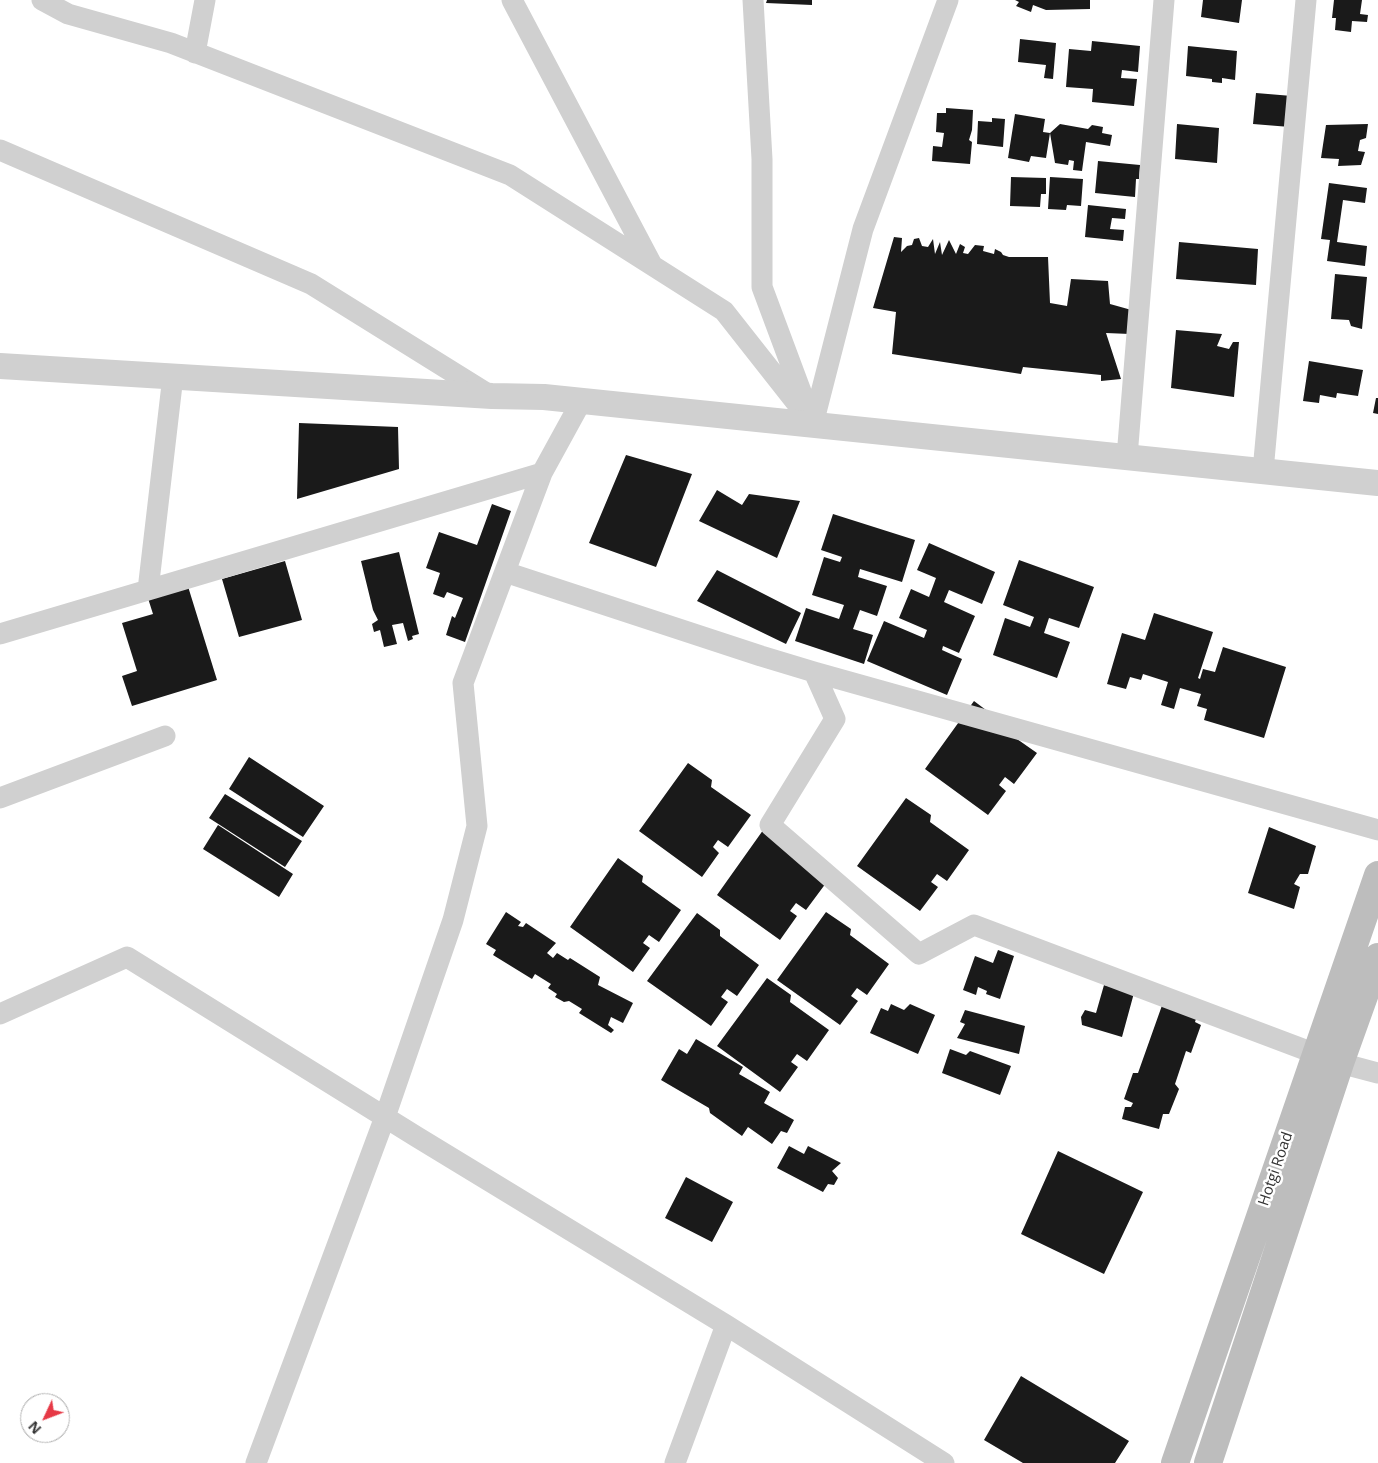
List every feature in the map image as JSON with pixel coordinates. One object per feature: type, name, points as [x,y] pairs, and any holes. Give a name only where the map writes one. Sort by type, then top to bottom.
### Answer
[{"type":"main road","name":"Hotgi Road","points":[[1208,1463],[1328,1058],[1378,875]]},
{"type":"main road","name":"Hotgi Road","points":[[1175,1463],[1328,1058],[1378,957]]},
{"type":"street","points":[[42,0],[68,14],[171,43],[510,175],[724,311],[813,424]]},
{"type":"street","points":[[195,52],[205,0]]},
{"type":"street","points":[[512,0],[652,266]]},
{"type":"street","points":[[753,0],[762,159],[762,287],[813,424]]},
{"type":"street","points":[[813,424],[863,229],[948,0]]},
{"type":"street","points":[[1127,457],[1164,0]]},
{"type":"street","points":[[1262,471],[1306,0]]},
{"type":"street","points":[[0,150],[311,284],[492,396]]},
{"type":"street","points":[[0,366],[582,400],[1378,483]]},
{"type":"street","points":[[148,590],[173,376]]},
{"type":"street","points":[[256,1463],[385,1118],[453,920],[477,826],[463,683],[542,473],[582,400]]},
{"type":"street","points":[[0,634],[542,473]]},
{"type":"street","points":[[505,572],[814,672],[1378,830]]},
{"type":"street","points":[[814,672],[836,719],[770,825],[919,954],[974,925],[1328,1058],[1378,1073]]},
{"type":"street","points":[[0,798],[165,736]]},
{"type":"street","points":[[0,1014],[127,957],[385,1118],[726,1325],[944,1463]]},
{"type":"street","points":[[675,1463],[726,1325]]},
{"type":"building","points":[[767,0],[812,0],[812,5],[766,3]]},
{"type":"building","points":[[1015,0],[1090,0],[1090,9],[1046,10],[1033,5],[1031,12],[1016,6],[1019,2]]},
{"type":"building","points":[[1203,0],[1242,0],[1239,23],[1201,17]]},
{"type":"building","points":[[1334,0],[1362,0],[1360,14],[1368,15],[1367,22],[1352,21],[1351,32],[1335,30],[1336,18],[1332,18]]},
{"type":"building","points":[[1020,39],[1056,43],[1053,79],[1044,78],[1046,65],[1018,62]]},
{"type":"building","points":[[1092,41],[1140,46],[1138,72],[1122,70],[1121,78],[1137,79],[1134,106],[1092,102],[1093,89],[1066,87],[1069,49],[1091,51]]},
{"type":"building","points":[[1188,46],[1237,51],[1235,80],[1222,78],[1222,83],[1212,82],[1212,79],[1186,76]]},
{"type":"building","points":[[1256,93],[1292,96],[1290,127],[1253,124]]},
{"type":"building","points":[[946,108],[973,110],[972,130],[969,140],[972,142],[970,164],[932,161],[933,146],[942,147],[944,133],[936,132],[937,113],[946,113]]},
{"type":"building","points":[[1015,114],[1045,119],[1043,132],[1050,133],[1046,158],[1031,156],[1029,162],[1008,158]]},
{"type":"building","points":[[992,118],[1005,119],[1003,147],[977,144],[978,121],[992,122]]},
{"type":"building","points":[[1060,124],[1088,129],[1092,125],[1103,127],[1102,133],[1112,135],[1110,146],[1086,142],[1082,171],[1073,170],[1074,161],[1069,160],[1068,165],[1055,163],[1050,133]]},
{"type":"building","points":[[1177,124],[1219,128],[1217,163],[1175,159]]},
{"type":"building","points":[[1368,124],[1366,138],[1360,140],[1358,151],[1365,152],[1361,165],[1338,166],[1339,159],[1321,158],[1326,125]]},
{"type":"building","points":[[1098,161],[1140,165],[1139,179],[1136,179],[1135,197],[1095,193]]},
{"type":"building","points":[[1011,177],[1046,178],[1046,194],[1041,194],[1040,207],[1010,206]]},
{"type":"building","points":[[1050,177],[1083,179],[1081,206],[1067,205],[1066,210],[1048,209]]},
{"type":"building","points":[[1329,183],[1367,188],[1365,203],[1343,200],[1337,242],[1367,246],[1365,266],[1327,261],[1330,240],[1321,239]]},
{"type":"building","points":[[1088,205],[1126,209],[1125,219],[1112,218],[1110,229],[1124,230],[1123,241],[1085,237]]},
{"type":"building","points":[[894,237],[902,238],[901,252],[907,246],[912,245],[914,239],[919,238],[922,246],[928,247],[933,239],[935,254],[940,242],[942,255],[949,240],[956,254],[960,244],[965,247],[963,253],[968,254],[975,245],[984,246],[983,251],[994,254],[995,249],[1009,257],[1048,257],[1050,303],[1067,306],[1071,279],[1108,281],[1110,304],[1135,311],[1130,334],[1106,333],[1121,379],[1101,381],[1101,375],[1023,367],[1021,374],[892,354],[896,312],[873,308]]},
{"type":"building","points":[[1179,242],[1258,249],[1256,285],[1176,279]]},
{"type":"building","points":[[1335,274],[1367,277],[1362,329],[1351,326],[1349,320],[1331,319]]},
{"type":"building","points":[[1176,330],[1222,334],[1217,346],[1229,349],[1233,342],[1239,342],[1234,397],[1171,388]]},
{"type":"building","points":[[1309,361],[1363,370],[1358,396],[1337,393],[1336,398],[1320,395],[1319,403],[1303,401]]},
{"type":"building","points":[[1376,398],[1378,398],[1378,414],[1373,413]]},
{"type":"building","points":[[299,423],[398,427],[399,469],[297,499]]},
{"type":"building","points":[[626,455],[692,474],[656,567],[589,543]]},
{"type":"building","points":[[717,490],[742,505],[749,494],[800,501],[777,558],[699,521]]},
{"type":"building","points":[[492,504],[511,511],[465,642],[446,635],[452,616],[455,618],[463,598],[447,592],[444,598],[433,594],[440,573],[426,568],[439,532],[477,545]]},
{"type":"building","points":[[833,514],[915,540],[902,582],[860,569],[858,577],[887,586],[877,616],[860,610],[853,629],[873,635],[864,664],[795,641],[806,608],[839,619],[844,605],[812,595],[824,557],[840,562],[842,557],[821,550]]},
{"type":"building","points":[[929,543],[995,572],[982,604],[949,590],[944,602],[975,616],[959,653],[943,646],[942,650],[962,659],[947,695],[867,661],[884,621],[924,638],[927,630],[899,618],[911,589],[929,597],[936,578],[917,570]]},
{"type":"building","points":[[399,552],[419,634],[412,636],[413,639],[408,641],[403,623],[392,625],[397,644],[384,647],[380,630],[374,632],[372,624],[378,620],[373,610],[361,561]]},
{"type":"building","points":[[1019,560],[1094,587],[1079,628],[1049,618],[1044,633],[1070,642],[1057,678],[993,655],[1005,618],[1030,627],[1034,617],[1003,605]]},
{"type":"building","points":[[285,561],[302,620],[239,637],[222,579]]},
{"type":"building","points":[[717,570],[801,613],[786,644],[697,601]]},
{"type":"building","points":[[186,580],[217,680],[132,706],[122,676],[137,671],[122,623],[153,614],[146,592]]},
{"type":"building","points":[[1154,613],[1213,632],[1198,678],[1200,679],[1203,669],[1215,672],[1223,647],[1286,667],[1264,738],[1204,720],[1207,709],[1197,706],[1201,694],[1180,688],[1174,709],[1161,705],[1168,682],[1143,674],[1141,680],[1130,677],[1126,689],[1107,684],[1122,633],[1145,640]]},
{"type":"building","points":[[974,701],[998,719],[997,725],[1037,753],[1014,784],[1005,777],[999,785],[1006,791],[988,815],[925,769]]},
{"type":"building","points":[[249,757],[324,806],[303,837],[229,789]]},
{"type":"building","points":[[688,763],[712,780],[711,787],[751,815],[728,847],[718,840],[713,847],[719,853],[702,877],[639,831]]},
{"type":"building","points":[[225,794],[302,841],[285,867],[209,818]]},
{"type":"building","points":[[906,798],[931,815],[930,822],[969,850],[947,881],[937,874],[931,882],[938,887],[920,911],[857,866]]},
{"type":"building","points":[[218,825],[293,874],[279,897],[203,849]]},
{"type":"building","points":[[766,826],[829,879],[806,910],[796,903],[790,911],[797,916],[780,940],[717,895]]},
{"type":"building","points":[[1269,827],[1316,846],[1308,874],[1300,874],[1294,884],[1300,887],[1294,909],[1248,893]]},
{"type":"building","points":[[618,858],[643,876],[642,882],[681,910],[659,942],[649,935],[643,943],[650,948],[633,972],[570,927]]},
{"type":"building","points":[[506,912],[521,922],[518,926],[523,927],[526,923],[556,943],[547,953],[553,958],[557,953],[568,960],[570,958],[600,977],[598,985],[633,1003],[623,1023],[611,1017],[608,1025],[614,1030],[611,1033],[579,1013],[582,1009],[569,1001],[564,1002],[555,997],[557,994],[548,988],[551,984],[535,974],[532,979],[493,955],[496,950],[486,944]]},
{"type":"building","points":[[826,912],[851,929],[850,935],[889,964],[867,995],[857,988],[851,996],[858,1001],[840,1025],[777,980]]},
{"type":"building","points":[[697,913],[720,930],[720,936],[759,965],[737,996],[727,989],[721,997],[728,1002],[711,1026],[647,981]]},
{"type":"building","points":[[998,950],[1014,956],[1000,999],[986,994],[987,991],[978,987],[976,995],[963,990],[975,956],[993,963]]},
{"type":"building","points":[[767,978],[791,995],[790,1002],[829,1030],[807,1061],[797,1054],[791,1062],[798,1067],[780,1092],[717,1046]]},
{"type":"building","points":[[1104,985],[1134,993],[1122,1037],[1082,1025],[1081,1017],[1085,1010],[1096,1013]]},
{"type":"building","points":[[1165,997],[1199,1009],[1195,1022],[1201,1025],[1191,1053],[1186,1051],[1175,1084],[1179,1089],[1169,1114],[1163,1114],[1159,1129],[1122,1119],[1125,1107],[1131,1107],[1133,1103],[1124,1099],[1133,1073],[1138,1073]]},
{"type":"building","points":[[891,1004],[904,1010],[910,1004],[935,1015],[918,1054],[870,1033],[881,1008],[888,1011]]},
{"type":"building","points":[[965,1010],[1025,1026],[1019,1054],[957,1038],[965,1024],[960,1022]]},
{"type":"building","points":[[696,1039],[743,1067],[739,1074],[770,1092],[764,1103],[794,1120],[787,1133],[781,1131],[772,1144],[748,1127],[742,1136],[710,1113],[709,1108],[661,1080],[679,1049],[687,1054]]},
{"type":"building","points":[[950,1049],[966,1055],[970,1051],[1011,1066],[1000,1095],[942,1073]]},
{"type":"building","points":[[789,1146],[804,1154],[808,1146],[841,1163],[832,1171],[838,1178],[834,1185],[828,1184],[823,1192],[777,1168]]},
{"type":"building","points":[[1058,1151],[1143,1192],[1104,1274],[1021,1234]]},
{"type":"building","points":[[686,1177],[733,1202],[712,1242],[665,1218]]},
{"type":"building","points":[[1021,1376],[1129,1441],[1115,1463],[1023,1463],[984,1440]]}]
